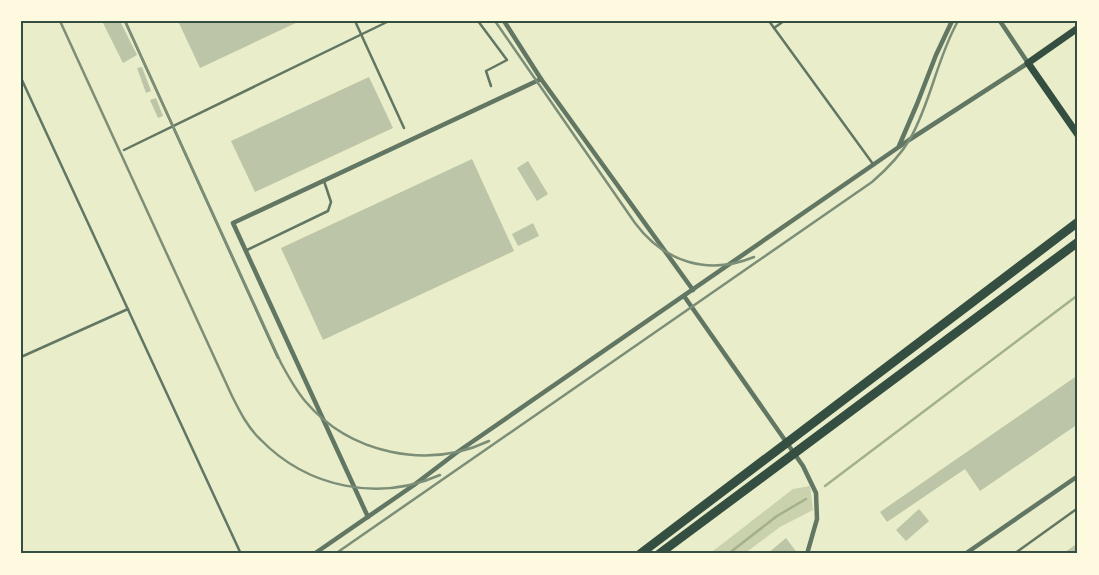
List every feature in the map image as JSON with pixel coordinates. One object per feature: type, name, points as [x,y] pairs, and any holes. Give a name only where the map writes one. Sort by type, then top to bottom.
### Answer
[{"type":"highway","points":[[640,554],[1078,222]]},
{"type":"highway","points":[[659,554],[1078,242]]},
{"type":"main road","points":[[1078,28],[1028,63],[1078,135]]},
{"type":"street","points":[[504,21],[542,79],[693,290]]},
{"type":"street","points":[[898,148],[952,21]]},
{"type":"street","points":[[314,554],[464,447],[898,148],[1028,63],[1000,21]]},
{"type":"street","points":[[368,517],[233,222],[542,79]]},
{"type":"street","points":[[684,296],[804,466],[816,493],[818,519],[807,554]]},
{"type":"street","points":[[965,554],[1078,476]]},
{"type":"lane","points":[[125,21],[278,358]]},
{"type":"lane","points":[[355,21],[404,128]]},
{"type":"lane","points":[[124,150],[389,21]]},
{"type":"lane","points":[[478,21],[507,60],[486,71],[491,86]]},
{"type":"lane","points":[[769,21],[874,165]]},
{"type":"lane","points":[[774,28],[784,21]]},
{"type":"lane","points":[[21,78],[241,554]]},
{"type":"lane","points":[[246,251],[328,211],[331,202],[323,180]]},
{"type":"lane","points":[[21,357],[128,309]]},
{"type":"lane","points":[[1014,554],[1078,508]]},
{"type":"green space","points":[[810,486],[813,510],[780,527],[744,554],[709,554],[793,489]]},
{"type":"building","points":[[102,21],[120,21],[137,55],[123,63]]},
{"type":"building","points":[[178,21],[300,21],[200,68]]},
{"type":"building","points":[[142,67],[151,91],[146,93],[137,68]]},
{"type":"building","points":[[369,77],[393,128],[255,192],[231,141]]},
{"type":"building","points":[[156,98],[163,116],[158,118],[150,100]]},
{"type":"building","points":[[472,159],[514,251],[323,340],[281,248]]},
{"type":"building","points":[[528,161],[548,194],[537,201],[517,168]]},
{"type":"building","points":[[533,223],[539,236],[518,246],[512,234]]},
{"type":"building","points":[[1078,375],[1078,424],[980,491],[965,469],[887,522],[880,512]]},
{"type":"building","points":[[919,509],[929,521],[906,541],[896,530]]},
{"type":"building","points":[[786,538],[798,554],[767,554]]},
{"type":"building","points":[[1078,543],[1078,554],[1062,554]]},
{"type":"waterway","points":[[825,486],[1078,295]]},
{"type":"waterway","points":[[728,554],[777,516],[806,499]]},
{"type":"railway","points":[[60,21],[232,396],[252,430],[280,456],[300,470],[345,486],[393,488],[417,483],[440,475]]},
{"type":"railway","points":[[125,21],[281,363],[305,401],[323,419],[344,434],[367,445],[391,452],[415,455],[440,454],[465,450],[489,441]]},
{"type":"railway","points":[[495,21],[635,223],[659,247],[673,256],[688,262],[704,265],[737,263],[754,257]]},
{"type":"railway","points":[[335,554],[872,182],[893,162],[910,139],[958,21]]}]
